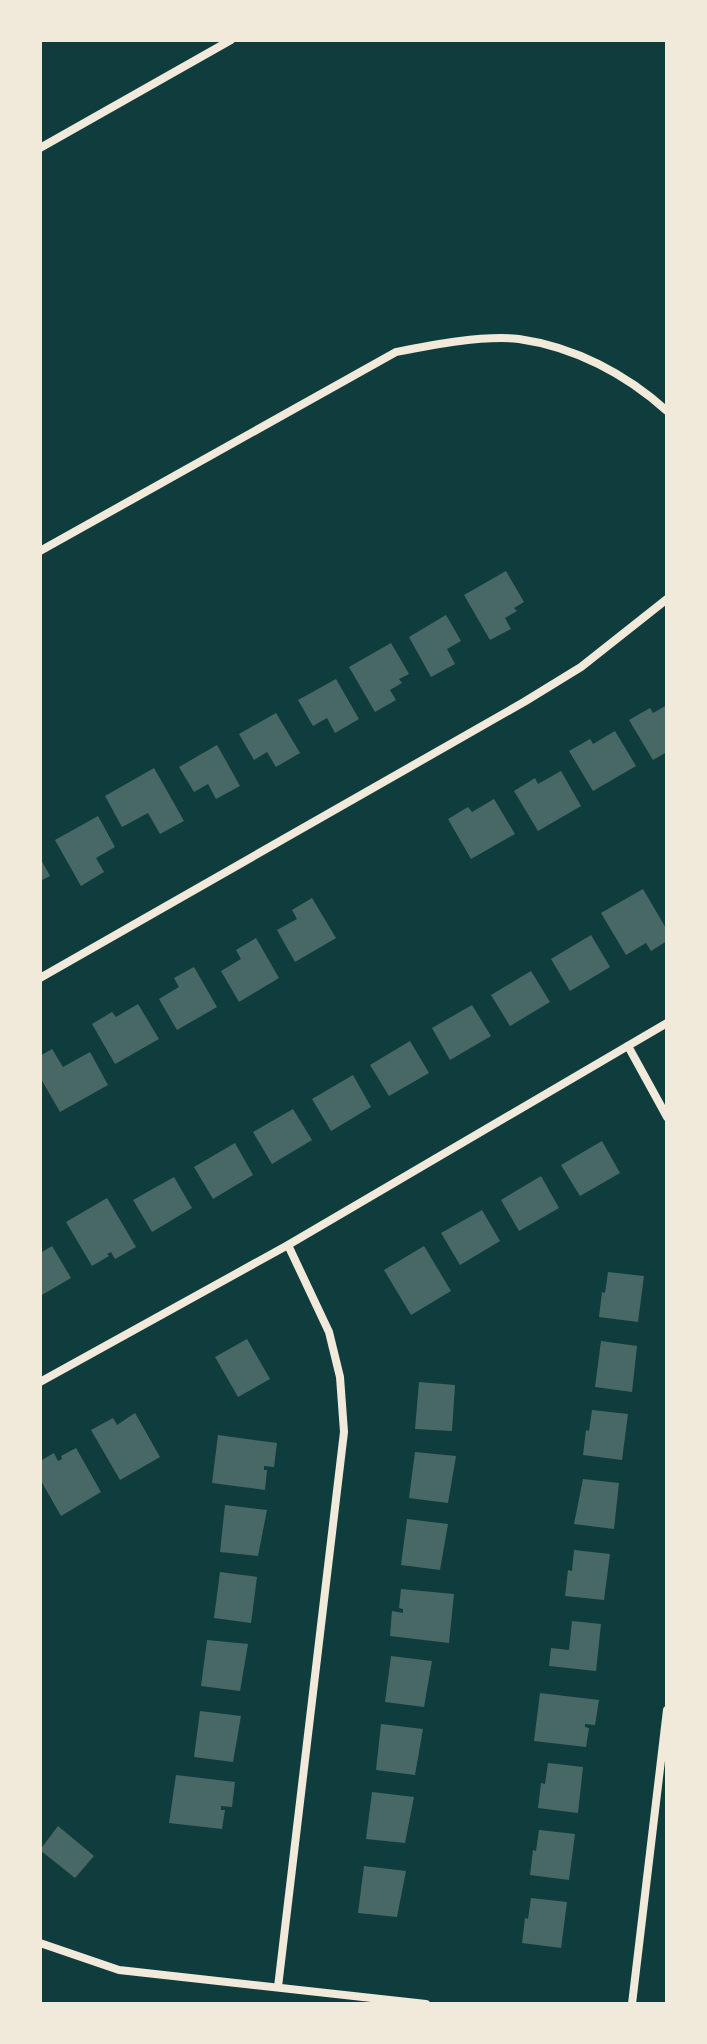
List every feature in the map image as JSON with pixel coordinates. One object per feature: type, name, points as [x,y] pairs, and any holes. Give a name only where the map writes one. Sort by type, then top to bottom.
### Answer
[{"type":"street","points":[[40,148],[231,40]]},
{"type":"street","points":[[40,551],[396,352],[446,342],[518,339],[585,357],[638,385],[667,411]]},
{"type":"street","points":[[40,978],[524,702],[581,667],[667,599]]},
{"type":"street","points":[[40,1382],[288,1245],[667,1023]]},
{"type":"street","points":[[628,1046],[667,1117]]},
{"type":"street","points":[[278,1987],[344,1432],[340,1377],[329,1332],[288,1245]]},
{"type":"street","points":[[632,2004],[667,1710]]},
{"type":"street","points":[[40,1943],[119,1970],[426,2004]]},
{"type":"building","points":[[506,571],[524,602],[505,618],[511,629],[490,640],[464,595]]},
{"type":"building","points":[[446,615],[461,641],[447,649],[455,664],[431,677],[409,637]]},
{"type":"building","points":[[391,643],[409,674],[399,679],[402,683],[390,690],[396,700],[375,712],[349,667]]},
{"type":"building","points":[[336,679],[359,719],[335,733],[327,718],[313,726],[298,700]]},
{"type":"building","points":[[667,705],[667,752],[653,760],[629,720],[650,708],[653,713]]},
{"type":"building","points":[[276,713],[300,753],[276,767],[267,752],[254,760],[239,734]]},
{"type":"building","points":[[615,731],[636,766],[593,791],[569,751],[590,739],[593,744]]},
{"type":"building","points":[[217,745],[240,786],[216,799],[208,784],[194,792],[179,767]]},
{"type":"building","points":[[154,768],[184,821],[160,834],[148,813],[122,827],[105,796]]},
{"type":"building","points":[[561,771],[581,806],[538,831],[514,791],[535,778],[538,784]]},
{"type":"building","points":[[494,799],[515,834],[471,859],[448,819],[468,807],[472,812]]},
{"type":"building","points":[[98,816],[115,847],[96,858],[104,872],[81,886],[55,840]]},
{"type":"building","points":[[40,858],[50,876],[40,881]]},
{"type":"building","points":[[643,889],[667,930],[667,941],[651,951],[646,943],[626,955],[601,913]]},
{"type":"building","points":[[312,898],[336,938],[295,962],[277,930],[297,919],[292,910]]},
{"type":"building","points":[[591,935],[610,967],[570,991],[551,959]]},
{"type":"building","points":[[256,938],[279,978],[239,1002],[221,971],[241,959],[236,950]]},
{"type":"building","points":[[194,967],[217,1007],[177,1030],[159,999],[179,987],[174,978]]},
{"type":"building","points":[[531,971],[550,1002],[510,1026],[491,995]]},
{"type":"building","points":[[138,1004],[159,1039],[115,1064],[92,1024],[112,1012],[116,1017]]},
{"type":"building","points":[[472,1005],[491,1036],[450,1060],[432,1028]]},
{"type":"building","points":[[410,1041],[429,1073],[389,1096],[370,1065]]},
{"type":"building","points":[[52,1049],[63,1067],[90,1052],[108,1085],[60,1112],[40,1077],[40,1056]]},
{"type":"building","points":[[353,1075],[371,1107],[331,1131],[312,1099]]},
{"type":"building","points":[[293,1109],[312,1140],[272,1164],[253,1132]]},
{"type":"building","points":[[602,1141],[620,1173],[580,1196],[561,1165]]},
{"type":"building","points":[[235,1143],[253,1175],[213,1199],[194,1167]]},
{"type":"building","points":[[541,1176],[559,1208],[519,1231],[501,1200]]},
{"type":"building","points":[[174,1177],[192,1208],[152,1232],[133,1200]]},
{"type":"building","points":[[107,1198],[136,1247],[115,1259],[111,1252],[92,1266],[66,1222]]},
{"type":"building","points":[[482,1210],[500,1241],[460,1265],[441,1233]]},
{"type":"building","points":[[52,1246],[71,1278],[40,1296],[40,1253]]},
{"type":"building","points":[[424,1246],[451,1291],[411,1315],[384,1270]]},
{"type":"building","points":[[608,1272],[644,1276],[638,1322],[599,1317]]},
{"type":"building","points":[[247,1339],[270,1379],[238,1397],[215,1357]]},
{"type":"building","points":[[601,1341],[637,1346],[632,1392],[595,1387]]},
{"type":"building","points":[[419,1382],[455,1385],[452,1431],[415,1429]]},
{"type":"building","points":[[592,1410],[628,1414],[622,1460],[583,1455]]},
{"type":"building","points":[[135,1413],[160,1457],[120,1480],[91,1430],[113,1418],[117,1425]]},
{"type":"building","points":[[218,1435],[277,1443],[274,1467],[264,1466],[267,1470],[265,1490],[212,1483]]},
{"type":"building","points":[[76,1448],[101,1492],[61,1516],[40,1479],[40,1461],[54,1453],[58,1461]]},
{"type":"building","points":[[415,1452],[456,1456],[448,1503],[409,1498]]},
{"type":"building","points":[[583,1479],[619,1483],[614,1529],[574,1524]]},
{"type":"building","points":[[225,1505],[267,1510],[258,1556],[220,1552]]},
{"type":"building","points":[[407,1519],[448,1524],[440,1570],[401,1565]]},
{"type":"building","points":[[574,1550],[610,1554],[604,1600],[565,1596]]},
{"type":"building","points":[[220,1572],[257,1577],[251,1623],[214,1618]]},
{"type":"building","points":[[401,1589],[454,1594],[449,1643],[390,1636],[392,1611],[403,1613],[403,1609],[399,1608]]},
{"type":"building","points":[[572,1621],[601,1624],[596,1671],[549,1666],[551,1648],[569,1650]]},
{"type":"building","points":[[207,1640],[248,1644],[240,1691],[201,1686]]},
{"type":"building","points":[[391,1656],[432,1661],[424,1707],[385,1702]]},
{"type":"building","points":[[540,1693],[599,1700],[595,1725],[585,1724],[589,1728],[586,1747],[534,1741]]},
{"type":"building","points":[[200,1711],[241,1716],[233,1762],[194,1757]]},
{"type":"building","points":[[381,1724],[423,1729],[415,1775],[376,1770]]},
{"type":"building","points":[[548,1763],[583,1767],[578,1813],[538,1808],[541,1783],[545,1784]]},
{"type":"building","points":[[176,1775],[235,1782],[232,1807],[221,1806],[221,1810],[225,1810],[222,1829],[169,1823]]},
{"type":"building","points":[[372,1792],[414,1797],[405,1843],[366,1839]]},
{"type":"building","points":[[58,1826],[94,1856],[75,1878],[40,1850]]},
{"type":"building","points":[[539,1830],[575,1834],[569,1880],[530,1875]]},
{"type":"building","points":[[364,1866],[406,1871],[397,1917],[358,1913]]},
{"type":"building","points":[[531,1898],[567,1902],[561,1948],[522,1943]]}]
